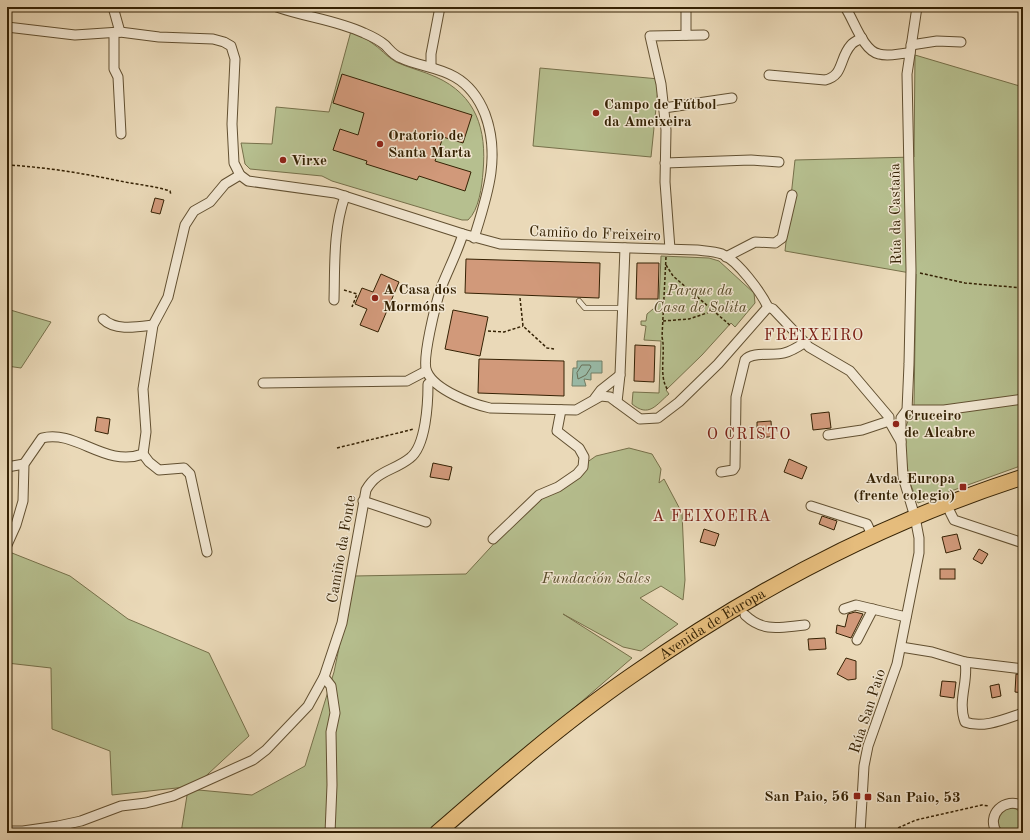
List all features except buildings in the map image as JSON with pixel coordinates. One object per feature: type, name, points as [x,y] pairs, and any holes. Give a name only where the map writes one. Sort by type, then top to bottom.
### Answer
[{"type":"main road","name":"Avenida de Europa","points":[[451,833],[530,765],[599,711],[711,634],[916,521],[986,489],[1023,477]]},
{"type":"main road","name":"Avenida de Europa","points":[[437,833],[533,751],[631,676],[738,607],[872,535],[950,512],[1023,486]]},
{"type":"street","points":[[113,7],[117,33],[114,69],[118,77],[121,134]]},
{"type":"street","points":[[277,7],[341,24],[363,32],[384,44],[399,58],[431,67],[454,76],[471,90],[482,106],[490,129],[493,144],[492,172],[474,238]]},
{"type":"street","points":[[431,67],[431,54],[440,7]]},
{"type":"street","points":[[686,7],[686,34]]},
{"type":"street","points":[[845,7],[871,51],[878,54],[910,49],[937,41],[961,42]]},
{"type":"street","name":"Rúa da Castaña","points":[[907,410],[911,270],[907,74],[917,7]]},
{"type":"street","points":[[7,28],[75,35],[117,33],[159,37],[214,39],[231,46],[235,58],[232,124],[233,149],[234,163],[240,174],[225,184],[210,202],[194,211],[185,225],[168,298],[153,324],[142,389],[146,432],[143,454],[149,462],[160,470],[184,468],[190,474],[207,552]]},
{"type":"street","points":[[668,252],[665,182],[666,130],[661,84],[650,36],[686,34],[704,35]]},
{"type":"street","points":[[769,75],[825,80],[831,79],[836,76],[851,44],[862,38]]},
{"type":"street","points":[[664,108],[732,98]]},
{"type":"street","points":[[665,163],[751,160],[779,162]]},
{"type":"street","name":"Camiño do Freixeiro","points":[[240,174],[248,180],[258,183],[317,189],[345,196],[474,238],[500,244],[624,248],[668,252],[709,251],[726,257],[733,262],[762,294],[768,307],[773,309],[804,343],[850,371],[889,419],[901,442]]},
{"type":"street","points":[[726,257],[755,242],[767,244],[776,243],[782,238],[792,195]]},
{"type":"street","points":[[334,300],[335,246],[338,220],[345,196]]},
{"type":"street","points":[[463,234],[438,297],[425,358],[426,371],[432,381],[447,391],[485,407],[576,410],[584,407],[595,398],[601,390],[620,375]]},
{"type":"street","points":[[614,399],[620,375],[624,248]]},
{"type":"street","points":[[595,398],[601,396],[614,399],[640,419],[652,420],[664,415],[718,364],[768,307]]},
{"type":"street","points":[[103,319],[114,326],[131,327],[153,324]]},
{"type":"street","points":[[721,472],[733,470],[735,467],[736,397],[745,360],[750,356],[784,353],[795,349],[804,343]]},
{"type":"street","points":[[263,383],[408,381],[426,371]]},
{"type":"street","name":"Camiño da Fonte","points":[[11,832],[81,821],[121,806],[146,803],[174,796],[253,760],[266,750],[308,706],[324,677],[342,623],[363,501],[370,483],[377,475],[410,459],[417,452],[424,428],[428,384],[432,381]]},
{"type":"street","points":[[916,521],[903,477],[901,418],[907,410],[944,410],[1023,399]]},
{"type":"street","points":[[493,539],[539,495],[558,487],[577,474],[583,467],[584,457],[579,448],[557,431],[561,410]]},
{"type":"street","points":[[828,434],[862,430],[889,419],[901,418]]},
{"type":"street","points":[[7,545],[16,525],[23,501],[24,464],[37,443],[42,438],[48,436],[68,440],[109,456],[134,457],[143,454]]},
{"type":"street","points":[[7,467],[24,464]]},
{"type":"street","points":[[363,501],[426,522]]},
{"type":"street","points":[[811,506],[866,524],[872,535]]},
{"type":"street","points":[[950,512],[954,520],[1009,537],[1023,544]]},
{"type":"street","name":"Rúa San Paio","points":[[860,833],[864,766],[868,746],[884,703],[900,647],[919,553],[916,521]]},
{"type":"street","points":[[844,609],[856,605],[906,617]]},
{"type":"street","points":[[857,640],[873,609]]},
{"type":"street","points":[[745,614],[760,626],[770,628],[805,625]]},
{"type":"street","points":[[900,647],[932,652],[965,662],[1023,669]]},
{"type":"street","points":[[965,662],[962,693],[962,714],[965,722],[972,725],[983,725],[1023,713]]},
{"type":"street","points":[[324,677],[331,686],[336,713],[331,732],[332,785],[330,833]]},
{"type":"street","points":[[997,833],[993,824],[993,818],[999,808],[1011,802],[1023,806]]},
{"type":"lane","points":[[579,301],[585,308],[622,308]]},
{"type":"path","points":[[7,165],[57,169],[158,187],[170,191],[171,195]]},
{"type":"path","points":[[668,252],[665,265],[663,321],[663,382],[668,390]]},
{"type":"path","points":[[665,265],[672,276],[731,326]]},
{"type":"path","points":[[911,270],[966,283],[1023,288]]},
{"type":"path","points":[[334,287],[357,294],[352,307]]},
{"type":"path","points":[[520,298],[523,326],[547,348],[554,349]]},
{"type":"path","points":[[663,321],[689,319],[714,311]]},
{"type":"path","points":[[488,331],[504,332],[523,326]]},
{"type":"path","points":[[337,448],[424,428]]},
{"type":"path","points":[[879,833],[889,832],[916,820],[982,805],[999,808]]},
{"type":"green space","points":[[351,31],[370,41],[396,62],[436,77],[450,84],[461,93],[470,104],[476,115],[480,128],[484,156],[481,191],[475,210],[468,220],[462,220],[332,181],[322,176],[250,169],[245,164],[241,143],[272,144],[276,107],[329,112]]},
{"type":"green space","points":[[915,55],[1023,87],[1023,465],[918,503],[910,483],[905,454],[905,429],[914,405],[916,274],[785,251],[795,160],[914,157]]},
{"type":"green space","name":"Campo de Fútbol da Ameixeira","points":[[540,68],[659,79],[651,157],[533,146]]},
{"type":"green space","name":"Parque da Casa de Solita","points":[[661,256],[709,258],[719,261],[754,293],[755,303],[735,327],[731,323],[702,355],[666,390],[669,394],[656,406],[648,410],[643,410],[632,404],[633,392],[659,393],[661,341],[644,340],[646,326],[641,325],[641,321],[646,321],[647,314],[659,304]]},
{"type":"green space","points":[[7,309],[51,322],[21,368],[7,366]]},
{"type":"green space","name":"Fundación Sales","points":[[629,448],[652,454],[661,469],[659,483],[664,479],[682,513],[685,580],[683,600],[661,586],[640,598],[678,624],[641,651],[623,647],[563,614],[632,658],[429,833],[181,833],[188,789],[252,795],[305,766],[334,672],[354,576],[466,574],[536,498],[596,456]]},
{"type":"green space","points":[[7,551],[70,576],[128,619],[209,653],[249,736],[195,786],[112,795],[110,751],[52,729],[51,668],[7,663]]},
{"type":"green space","points":[[1011,808],[1020,812],[1024,821],[1020,830],[1011,834],[1002,830],[998,821],[1002,812]]},
{"type":"water","points":[[577,361],[602,361],[602,373],[591,373],[591,380],[584,379],[586,386],[572,386],[573,368],[577,368]]},
{"type":"place","name":"Campo de Fútbol da Ameixeira","points":[[596,113]]},
{"type":"place","name":"Oratorio de Santa Marta","points":[[380,144]]},
{"type":"place","name":"Virxe","points":[[283,160]]},
{"type":"place","name":"A Casa dos Mormóns","points":[[375,298]]},
{"type":"place","name":"Cruceiro de Alcabre","points":[[896,424]]},
{"type":"place","name":"Avda. Europa (frente colegio)","points":[[963,487]]},
{"type":"place","name":"San Paio, 56","points":[[857,796]]},
{"type":"place","name":"San Paio, 53","points":[[868,797]]},
{"type":"district","name":"FREIXEIRO","points":[[814,334]]},
{"type":"district","name":"O CRISTO","points":[[749,433]]},
{"type":"district","name":"A FEIXOEIRA","points":[[712,515]]}]
